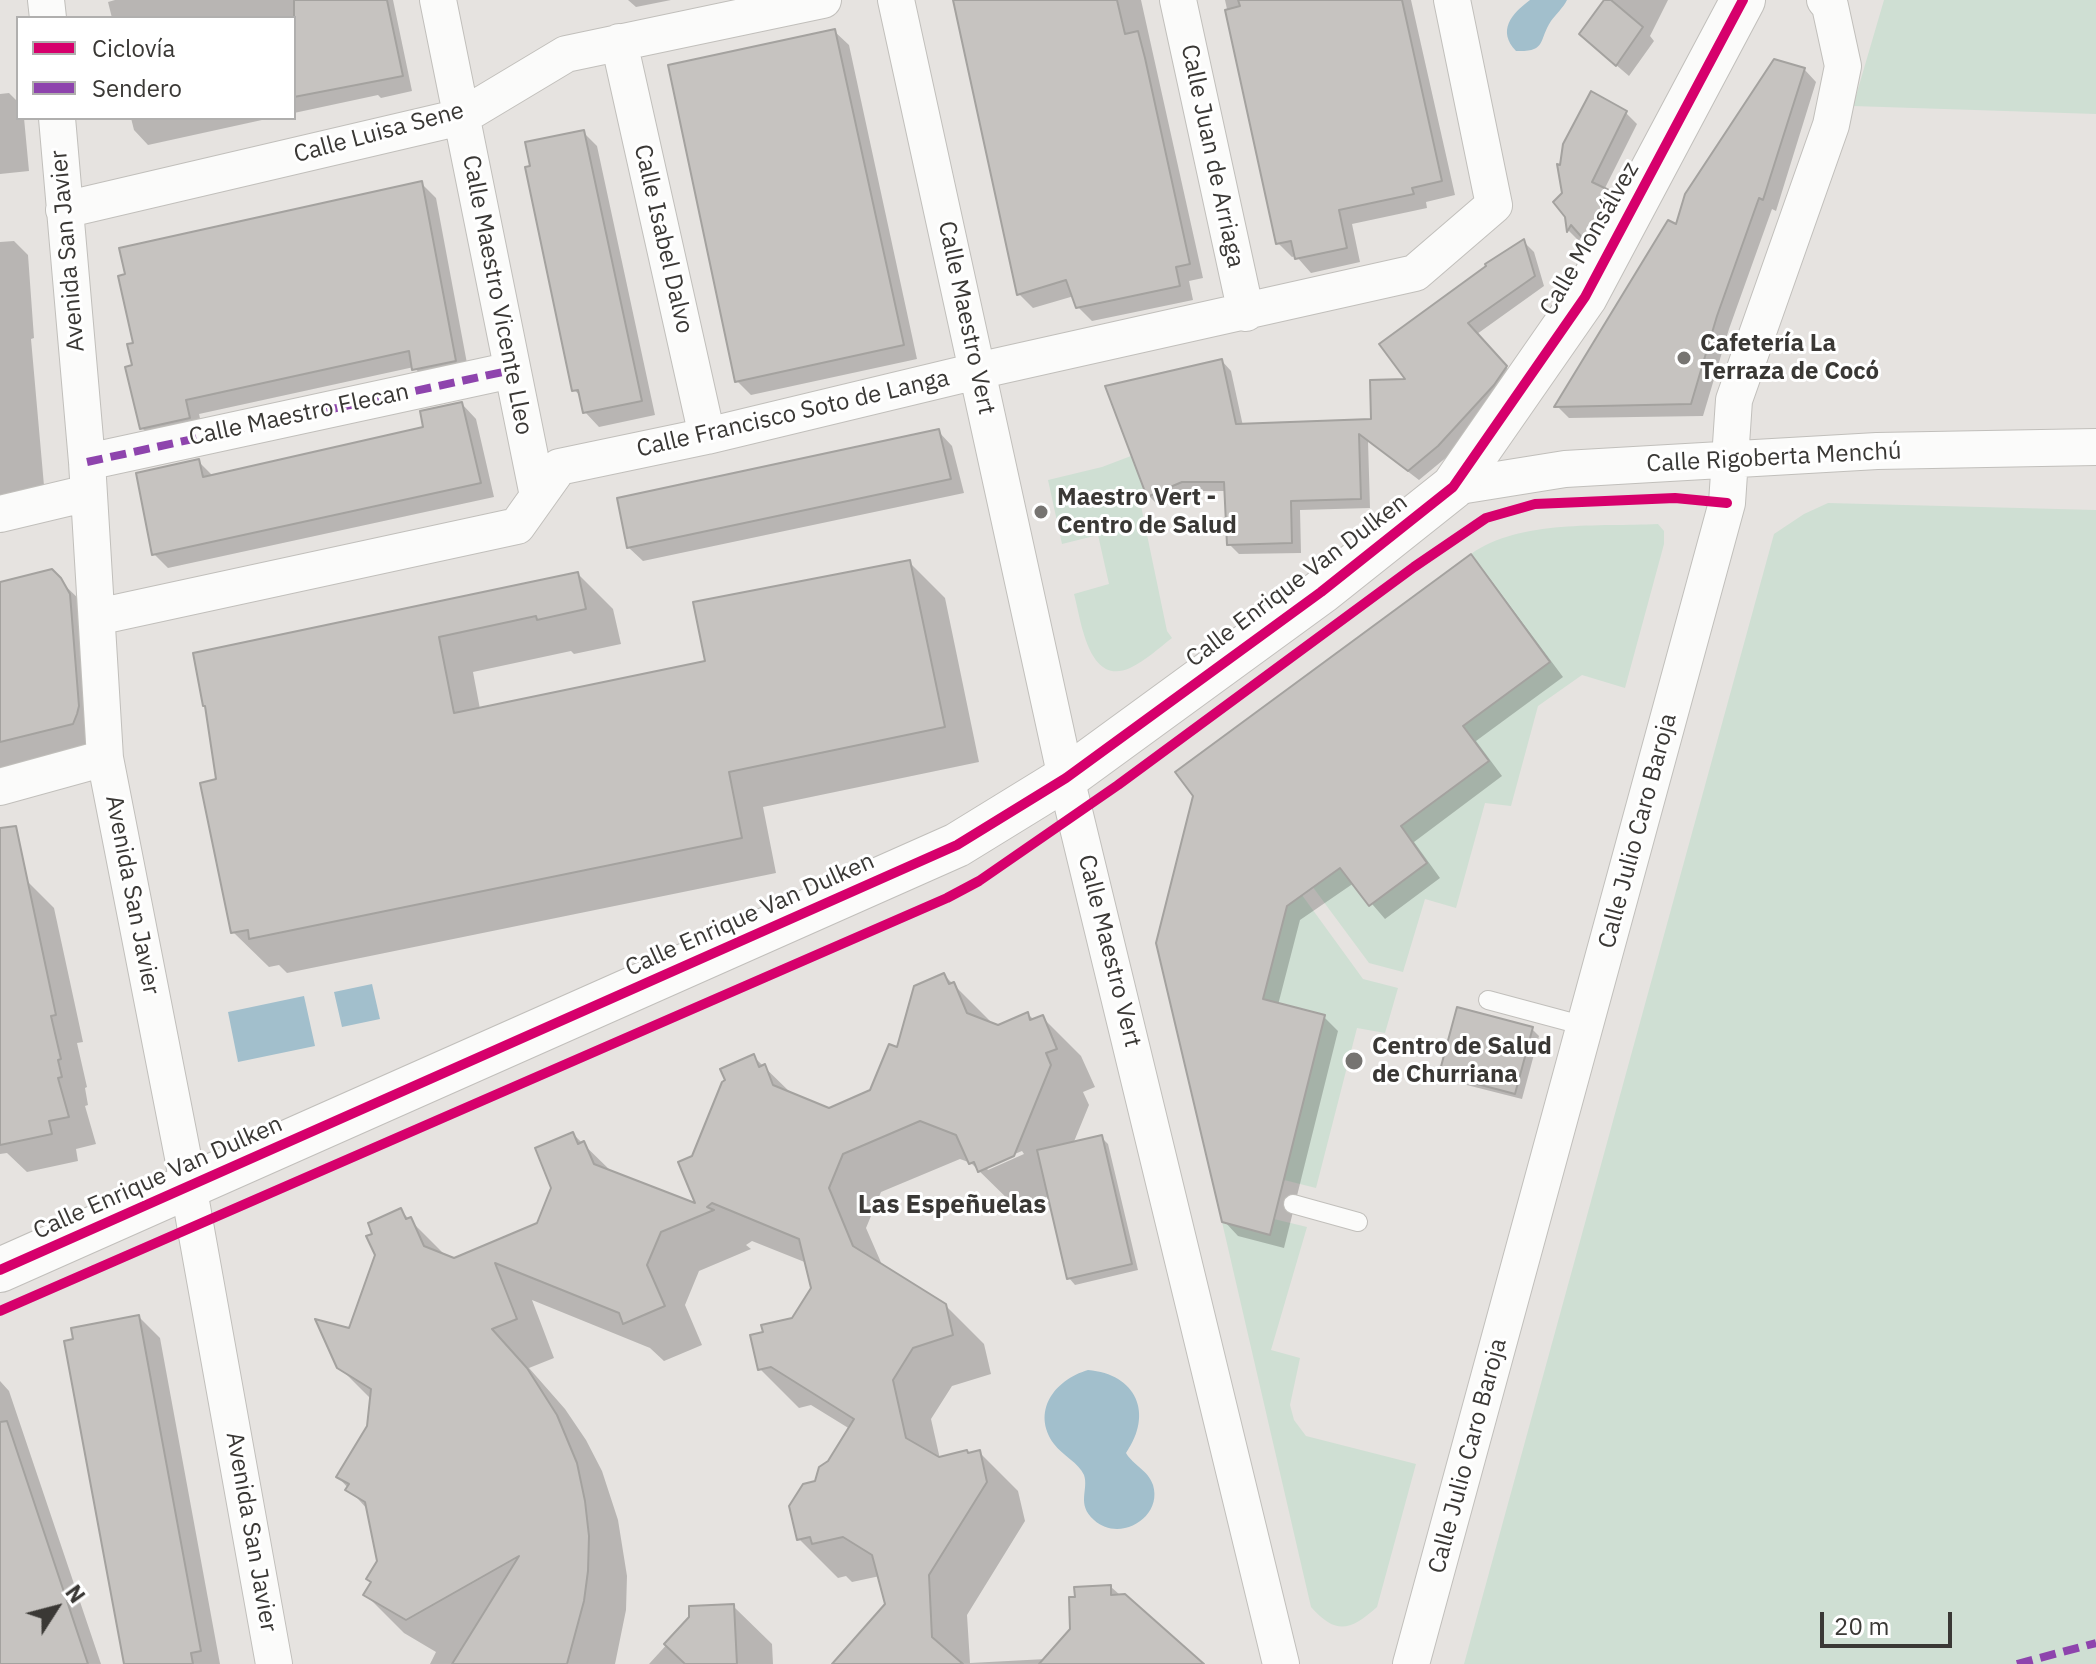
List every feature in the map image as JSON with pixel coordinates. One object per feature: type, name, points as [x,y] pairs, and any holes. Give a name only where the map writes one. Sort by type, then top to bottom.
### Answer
[{"type":"street","name":"Calle Maestro Vicente Lleo","points":[[438,0],[538,496]]},
{"type":"street","name":"Calle Luisa Sene","points":[[64,210],[461,117],[566,54],[823,0]]},
{"type":"street","name":"Calle Maestro Vert","points":[[896,0],[1066,778],[1281,1664]]},
{"type":"street","name":"Calle Juan de Arriaga","points":[[1178,0],[1246,313]]},
{"type":"street","name":"Calle Francisco Soto de Langa","points":[[97,617],[517,526],[559,467],[707,436],[977,371],[1415,273],[1494,205],[1452,0]]},
{"type":"street","name":"Calle Monsálvez","points":[[1453,487],[1585,297],[1743,0]]},
{"type":"street","name":"Calle Julio Caro Baroja","points":[[1411,1664],[1727,503],[1734,400],[1834,110],[1843,66],[1830,6],[1825,0]]},
{"type":"street","name":"Calle Isabel Dalvo","points":[[619,42],[707,436]]},
{"type":"street","name":"Avenida San Javier","points":[[57,120],[87,478],[105,758],[188,1187],[274,1664]]},
{"type":"street","name":"Calle Maestro Flecan","points":[[0,514],[87,478],[512,370]]},
{"type":"street","name":"Calle Rigoberta Menchú","points":[[1453,487],[1565,469],[1877,451],[2096,447]]},
{"type":"street","name":"Calle Enrique Van Dulken","points":[[0,1270],[957,845],[1066,778],[1321,592],[1453,487]]},
{"type":"street","points":[[0,787],[105,758]]},
{"type":"lane","points":[[1488,1000],[1585,1026]]},
{"type":"lane","points":[[1293,1204],[1358,1222]]},
{"type":"green space","points":[[1884,0],[2096,0],[2096,114],[1853,106]]},
{"type":"green space","points":[[1131,456],[1147,497],[1140,501],[1167,631],[1172,638],[1136,665],[1116,671],[1105,668],[1089,648],[1074,594],[1109,584],[1098,535],[1062,544],[1048,480],[1102,467]]},
{"type":"green space","points":[[1828,503],[2096,510],[2096,1664],[1464,1664],[1774,534],[1804,514]]},
{"type":"green space","points":[[1658,524],[1664,531],[1664,544],[1625,688],[1582,675],[1538,706],[1511,806],[1485,803],[1456,908],[1425,899],[1403,972],[1369,963],[1269,828],[1295,809],[1369,906],[1427,862],[1326,723],[1430,805],[1489,761],[1413,657],[1441,638],[1491,705],[1550,662],[1471,554],[1491,543],[1536,530]]},
{"type":"green space","points":[[1302,895],[1363,979],[1398,988],[1385,1033],[1357,1028],[1316,1188],[1284,1180],[1325,1015],[1232,992],[1267,919]]},
{"type":"green space","points":[[1274,1219],[1307,1227],[1271,1350],[1300,1358],[1290,1405],[1294,1420],[1306,1436],[1416,1464],[1377,1607],[1351,1625],[1336,1626],[1311,1607],[1222,1222],[1270,1235]]},
{"type":"water","points":[[1530,0],[1567,0],[1537,47],[1516,51],[1510,44],[1507,30],[1512,17]]},
{"type":"water","points":[[372,984],[380,1019],[342,1027],[334,992]]},
{"type":"water","points":[[304,996],[315,1046],[238,1062],[228,1012]]},
{"type":"water","points":[[1088,1370],[1118,1379],[1136,1398],[1139,1410],[1139,1424],[1126,1453],[1151,1480],[1154,1497],[1152,1508],[1145,1517],[1126,1528],[1104,1526],[1089,1514],[1084,1503],[1084,1475],[1057,1448],[1047,1432],[1046,1409],[1056,1389]]},
{"type":"building","points":[[294,0],[387,0],[403,76],[296,97]]},
{"type":"building","points":[[953,0],[1117,0],[1125,34],[1138,31],[1145,58],[1190,264],[1176,267],[1180,286],[1076,308],[1066,280],[1017,295]]},
{"type":"building","points":[[1238,0],[1402,0],[1442,181],[1412,188],[1414,194],[1339,210],[1347,248],[1295,259],[1291,241],[1276,244],[1225,10],[1240,6]]},
{"type":"building","points":[[1604,0],[1611,0],[1643,27],[1616,66],[1579,34]]},
{"type":"building","points":[[835,29],[904,345],[735,382],[668,65]]},
{"type":"building","points":[[1774,59],[1805,68],[1763,200],[1759,198],[1717,316],[1691,404],[1554,407],[1668,220],[1676,224],[1685,194]]},
{"type":"building","points":[[1591,91],[1627,111],[1592,182],[1613,192],[1586,242],[1571,225],[1567,232],[1565,217],[1553,202],[1562,193],[1557,164],[1560,165],[1563,144]]},
{"type":"building","points":[[584,130],[642,401],[583,413],[578,390],[572,391],[525,167],[530,166],[525,142]]},
{"type":"building","points":[[422,181],[456,361],[412,370],[409,351],[186,400],[190,418],[140,429],[125,367],[132,365],[127,344],[133,343],[118,276],[125,274],[119,248]]},
{"type":"building","points":[[1524,239],[1535,276],[1468,323],[1507,366],[1494,385],[1438,446],[1408,471],[1359,434],[1361,499],[1291,501],[1292,543],[1227,545],[1224,482],[1182,482],[1147,497],[1105,386],[1222,359],[1236,424],[1371,419],[1370,380],[1405,379],[1379,344],[1485,264]]},
{"type":"building","points":[[462,402],[481,483],[152,555],[136,473],[199,459],[203,477],[423,427],[420,411]]},
{"type":"building","points":[[939,429],[951,479],[627,548],[617,498]]},
{"type":"building","points":[[1471,554],[1550,662],[1463,726],[1489,761],[1401,826],[1427,863],[1369,906],[1340,868],[1287,906],[1263,999],[1325,1015],[1270,1235],[1222,1222],[1156,943],[1193,796],[1175,772]]},
{"type":"building","points":[[910,560],[945,727],[729,772],[742,838],[249,939],[248,930],[231,933],[200,783],[216,779],[193,653],[578,572],[586,609],[537,620],[536,616],[439,637],[454,713],[705,661],[693,602]]},
{"type":"building","points":[[52,569],[70,594],[79,706],[77,714],[73,724],[0,742],[0,582]]},
{"type":"building","points":[[16,826],[56,1015],[51,1016],[61,1059],[58,1060],[62,1077],[58,1078],[69,1117],[49,1121],[52,1134],[0,1145],[0,828]]},
{"type":"building","points":[[944,973],[949,984],[954,982],[967,1013],[998,1025],[1028,1012],[1030,1020],[1043,1015],[1057,1049],[1046,1053],[1051,1065],[1014,1156],[978,1172],[974,1162],[969,1164],[956,1135],[920,1121],[843,1154],[829,1188],[853,1246],[946,1304],[953,1335],[913,1348],[893,1380],[906,1438],[939,1457],[980,1450],[987,1482],[929,1575],[932,1637],[963,1664],[832,1664],[885,1604],[872,1555],[843,1537],[812,1544],[810,1537],[797,1540],[789,1506],[803,1484],[815,1481],[819,1467],[828,1461],[854,1419],[771,1367],[758,1370],[750,1335],[763,1332],[761,1325],[792,1318],[811,1288],[799,1239],[712,1203],[707,1207],[714,1210],[661,1232],[647,1265],[665,1306],[623,1324],[619,1313],[495,1263],[517,1319],[492,1329],[527,1368],[557,1415],[577,1463],[585,1501],[589,1536],[588,1571],[584,1601],[567,1664],[452,1664],[519,1556],[406,1620],[363,1595],[371,1582],[366,1579],[377,1561],[365,1502],[345,1490],[349,1484],[336,1477],[367,1426],[371,1389],[337,1368],[315,1319],[349,1328],[375,1255],[366,1236],[372,1234],[368,1223],[401,1208],[406,1219],[411,1217],[424,1246],[454,1258],[537,1223],[551,1188],[535,1148],[573,1132],[578,1144],[584,1141],[594,1164],[695,1203],[678,1162],[692,1156],[725,1080],[720,1069],[754,1054],[759,1067],[765,1064],[773,1085],[829,1108],[870,1090],[889,1044],[897,1047],[914,986]]},
{"type":"building","points":[[1457,1007],[1533,1027],[1515,1094],[1439,1074]]},
{"type":"building","points":[[1102,1135],[1132,1264],[1067,1279],[1037,1150]]},
{"type":"building","points":[[139,1315],[201,1651],[191,1653],[193,1664],[124,1664],[64,1341],[73,1339],[71,1328]]},
{"type":"building","points":[[7,1421],[88,1664],[0,1664],[0,1422]]},
{"type":"building","points":[[1111,1585],[1111,1595],[1125,1594],[1204,1664],[1039,1664],[1070,1629],[1069,1597],[1075,1597],[1074,1587]]},
{"type":"building","points":[[734,1604],[737,1664],[685,1664],[664,1644],[689,1617],[689,1606]]},
{"type":"marked path","points":[[87,462],[512,370]]},
{"type":"marked path","points":[[2017,1664],[2096,1643]]},
{"type":"cycle path","points":[[0,1270],[957,845],[1066,778],[1321,592],[1453,487],[1585,297],[1743,0]]},
{"type":"cycle path","points":[[0,1311],[947,898],[979,881],[1118,785],[1414,567],[1486,518],[1535,504],[1675,498],[1727,503]]},
{"type":"place","name":"Cafetería La Terraza de Cocó","points":[[1684,358]]},
{"type":"place","name":"Maestro Vert - Centro de Salud","points":[[1041,512]]},
{"type":"place","name":"Centro de Salud de Churriana","points":[[1354,1061]]},
{"type":"district","name":"Las Espeñuelas","points":[[952,1205]]}]
